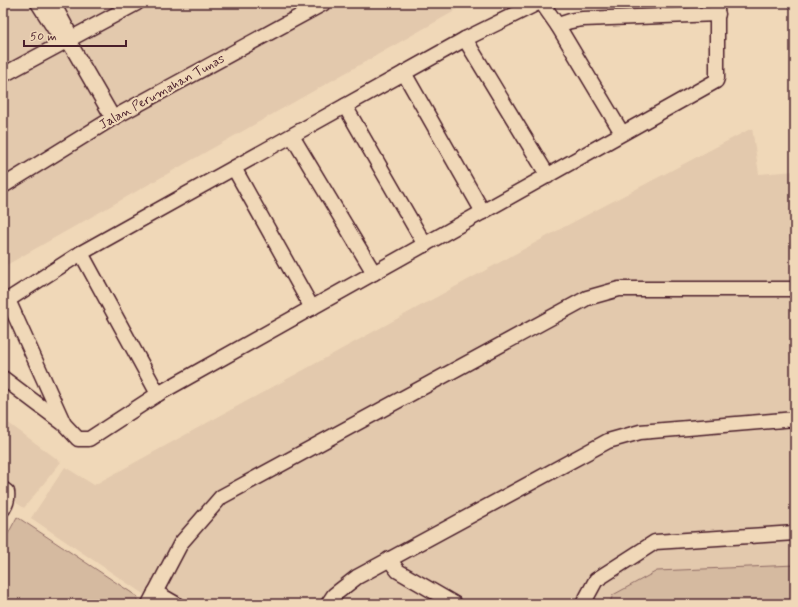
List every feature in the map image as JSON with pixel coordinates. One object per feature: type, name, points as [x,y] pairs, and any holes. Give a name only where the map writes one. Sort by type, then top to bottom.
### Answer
[{"type":"street","points":[[38,3],[59,36],[68,40]]},
{"type":"street","points":[[53,3],[68,31],[68,40],[113,118]]},
{"type":"street","points":[[3,75],[137,3]]},
{"type":"street","name":"Jalan Perumahan Tunas","points":[[3,186],[113,118],[324,3]]},
{"type":"street","points":[[64,424],[5,301],[81,253],[465,39],[538,3]]},
{"type":"street","points":[[542,3],[558,26],[622,133]]},
{"type":"street","points":[[3,378],[64,424],[78,439],[89,438],[158,394],[548,176],[717,79],[717,8],[572,20],[558,26]]},
{"type":"street","points":[[465,39],[548,176]]},
{"type":"street","points":[[404,73],[483,212]]},
{"type":"street","points":[[346,106],[425,245]]},
{"type":"street","points":[[292,136],[374,274]]},
{"type":"street","points":[[234,168],[312,308]]},
{"type":"street","points":[[81,253],[158,394]]},
{"type":"street","points":[[176,604],[152,598],[181,543],[222,497],[586,298],[618,289],[795,289]]},
{"type":"street","points":[[328,604],[334,595],[357,577],[608,440],[640,432],[795,419]]},
{"type":"street","points":[[3,489],[6,492],[7,497],[6,504],[3,509]]},
{"type":"street","points":[[583,604],[596,580],[655,542],[795,533]]},
{"type":"street","points":[[389,559],[398,571],[455,604]]},
{"type":"shaded area","points":[[3,3],[463,3],[453,12],[3,267]]},
{"type":"shaded area","points":[[752,128],[759,174],[795,171],[795,604],[158,604],[31,518],[65,467],[94,485],[564,227]]},
{"type":"shaded area","points":[[3,419],[61,462],[24,508],[3,494]]},
{"type":"shaded area","points":[[17,517],[138,597],[135,604],[10,604],[3,599],[3,543]]},
{"type":"shaded area","points":[[795,565],[795,604],[609,604],[613,595],[657,571]]}]
